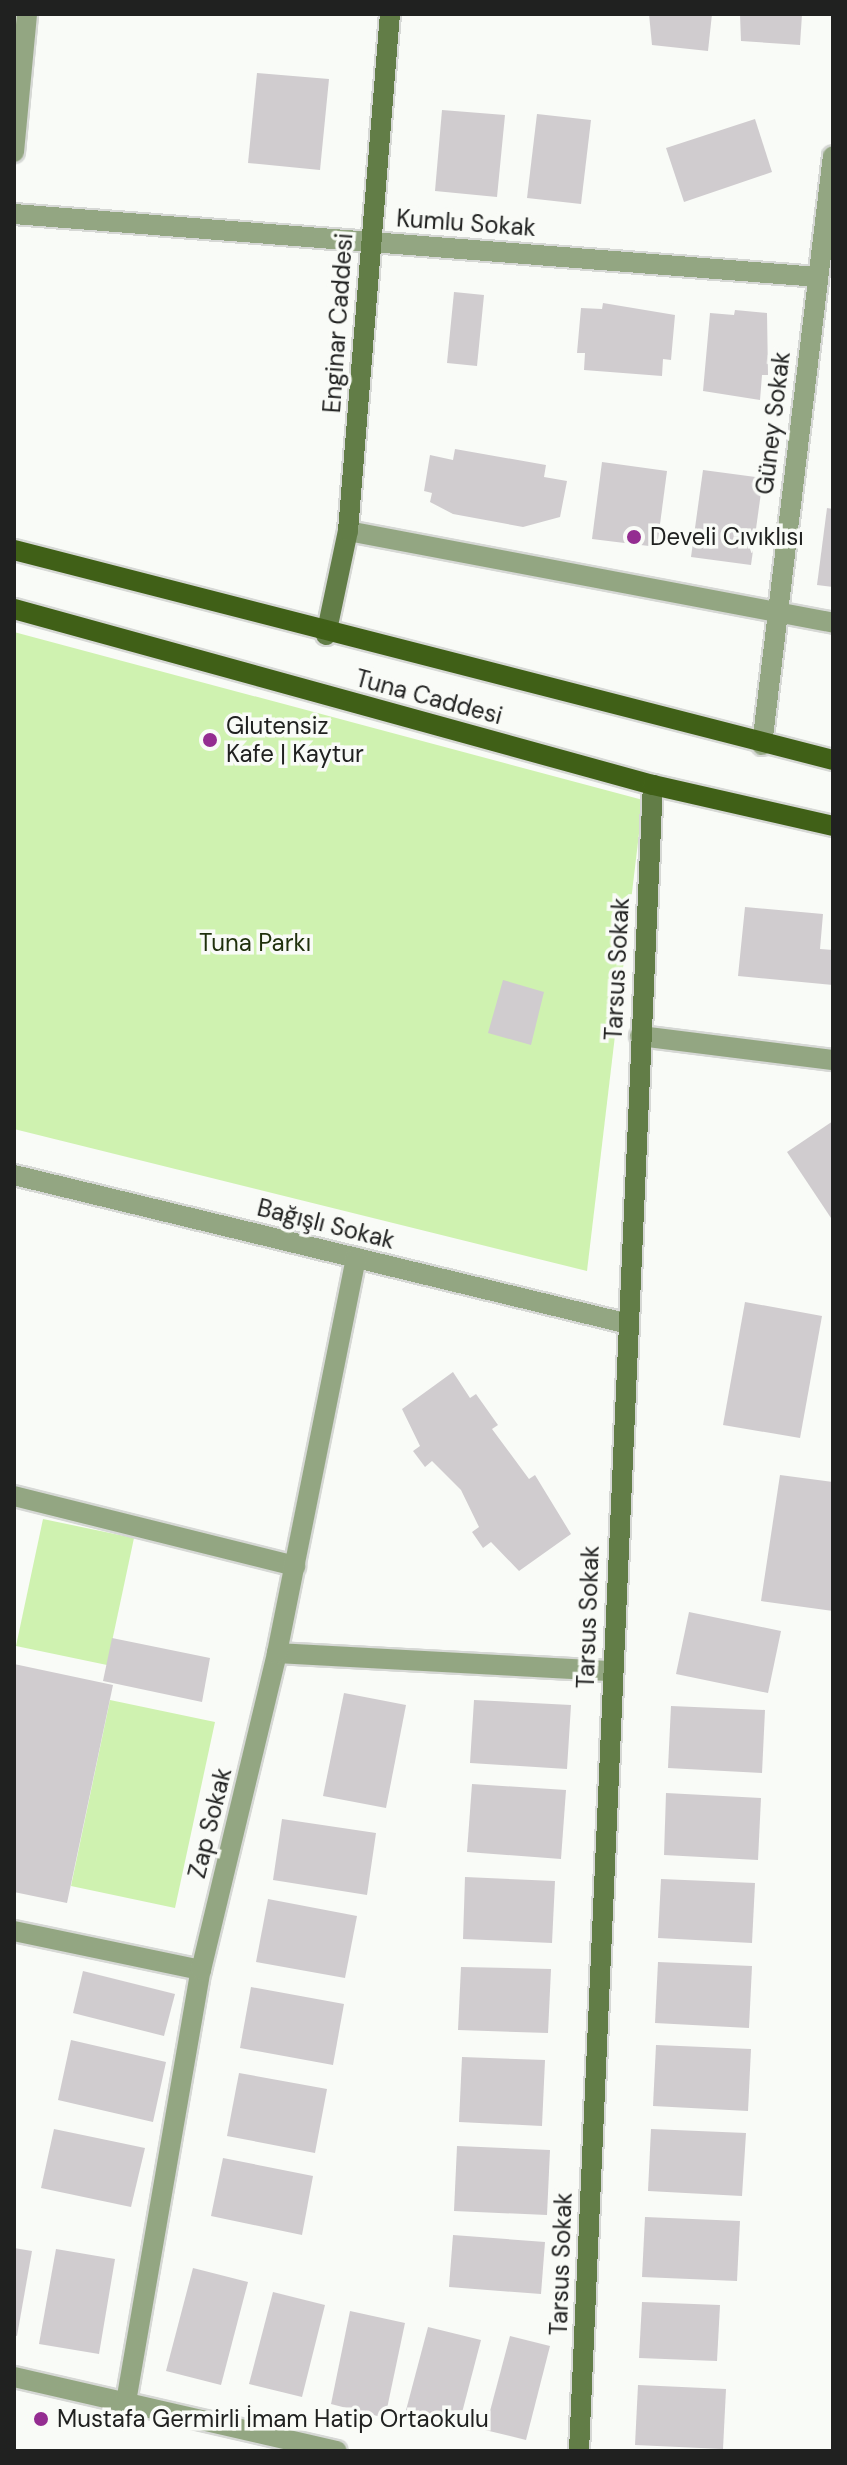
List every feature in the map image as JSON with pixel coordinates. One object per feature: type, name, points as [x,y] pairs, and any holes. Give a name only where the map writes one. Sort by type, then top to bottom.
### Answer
[{"type":"main road","name":"Tuna Caddesi","points":[[14,550],[326,635],[762,745],[833,760]]},
{"type":"main road","name":"Tuna Caddesi","points":[[14,609],[653,785],[833,826]]},
{"type":"street","points":[[14,152],[27,14]]},
{"type":"street","name":"Enginar Caddesi","points":[[326,635],[348,531],[390,14]]},
{"type":"street","name":"Güney Sokak","points":[[762,745],[775,612],[833,156]]},
{"type":"street","name":"Kumlu Sokak","points":[[14,214],[818,277]]},
{"type":"street","points":[[348,531],[833,623]]},
{"type":"street","name":"Tarsus Sokak","points":[[579,2451],[625,1323],[653,785]]},
{"type":"street","points":[[640,1036],[833,1060]]},
{"type":"street","name":"Bağışlı Sokak","points":[[14,1175],[625,1323]]},
{"type":"street","name":"Zap Sokak","points":[[126,2402],[201,1970],[277,1653],[356,1258]]},
{"type":"street","points":[[14,1496],[295,1566]]},
{"type":"street","points":[[277,1653],[613,1671]]},
{"type":"street","points":[[14,1931],[201,1970]]},
{"type":"street","points":[[14,2377],[337,2451]]},
{"type":"green space","name":"Tuna Parkı","points":[[14,632],[643,800],[587,1271],[14,1129]]},
{"type":"green space","points":[[43,1519],[134,1538],[107,1665],[16,1646]]},
{"type":"green space","points":[[110,1700],[215,1722],[175,1908],[71,1886]]},
{"type":"building","points":[[649,14],[712,14],[708,51],[652,45]]},
{"type":"building","points":[[740,14],[802,14],[800,45],[741,41]]},
{"type":"building","points":[[257,73],[329,79],[320,170],[248,163]]},
{"type":"building","points":[[442,110],[505,115],[497,197],[435,191]]},
{"type":"building","points":[[537,114],[591,120],[581,204],[527,198]]},
{"type":"building","points":[[755,119],[772,172],[684,202],[666,148]]},
{"type":"building","points":[[454,292],[484,295],[477,366],[447,363]]},
{"type":"building","points":[[603,303],[675,315],[671,360],[663,359],[662,376],[584,370],[585,353],[577,353],[581,308],[602,309]]},
{"type":"building","points":[[735,310],[767,313],[768,375],[762,375],[760,400],[703,391],[710,313],[734,315]]},
{"type":"building","points":[[455,449],[546,465],[544,477],[567,481],[560,517],[523,527],[453,514],[430,502],[432,493],[424,491],[430,455],[453,460]]},
{"type":"building","points":[[602,462],[667,471],[657,547],[592,539]]},
{"type":"building","points":[[703,470],[763,478],[751,565],[691,557]]},
{"type":"building","points":[[827,508],[833,509],[833,587],[817,585]]},
{"type":"building","points":[[745,907],[823,914],[820,949],[833,950],[833,985],[738,976]]},
{"type":"building","points":[[503,980],[544,992],[531,1045],[488,1033]]},
{"type":"building","points":[[833,1121],[833,1221],[787,1152]]},
{"type":"building","points":[[745,1302],[822,1316],[800,1438],[723,1425]]},
{"type":"building","points":[[453,1372],[470,1398],[476,1394],[498,1425],[492,1429],[529,1479],[535,1475],[571,1534],[519,1571],[491,1542],[483,1548],[472,1532],[479,1527],[461,1490],[432,1461],[425,1467],[413,1451],[420,1446],[402,1409]]},
{"type":"building","points":[[780,1475],[833,1482],[833,1611],[761,1601]]},
{"type":"building","points":[[689,1612],[781,1631],[768,1693],[676,1674]]},
{"type":"building","points":[[112,1638],[210,1658],[202,1702],[103,1681]]},
{"type":"building","points":[[14,1664],[113,1685],[67,1903],[14,1892]]},
{"type":"building","points":[[344,1693],[406,1705],[386,1808],[323,1796]]},
{"type":"building","points":[[474,1700],[571,1705],[567,1769],[470,1763]]},
{"type":"building","points":[[671,1706],[765,1710],[762,1773],[668,1768]]},
{"type":"building","points":[[472,1784],[566,1790],[561,1859],[467,1852]]},
{"type":"building","points":[[666,1793],[761,1798],[758,1860],[664,1855]]},
{"type":"building","points":[[282,1819],[376,1833],[367,1895],[273,1880]]},
{"type":"building","points":[[465,1877],[555,1881],[552,1943],[463,1939]]},
{"type":"building","points":[[661,1879],[755,1883],[752,1943],[658,1938]]},
{"type":"building","points":[[268,1899],[357,1916],[345,1978],[256,1962]]},
{"type":"building","points":[[658,1962],[752,1966],[749,2028],[655,2023]]},
{"type":"building","points":[[461,1967],[551,1969],[548,2033],[458,2030]]},
{"type":"building","points":[[83,1971],[175,1994],[164,2036],[73,2013]]},
{"type":"building","points":[[251,1987],[344,2004],[333,2065],[240,2048]]},
{"type":"building","points":[[71,2040],[166,2062],[153,2122],[58,2100]]},
{"type":"building","points":[[656,2045],[751,2049],[748,2111],[653,2106]]},
{"type":"building","points":[[462,2057],[545,2060],[542,2126],[459,2122]]},
{"type":"building","points":[[239,2073],[327,2089],[315,2153],[227,2136]]},
{"type":"building","points":[[54,2129],[145,2148],[131,2207],[41,2188]]},
{"type":"building","points":[[651,2129],[746,2133],[742,2196],[648,2191]]},
{"type":"building","points":[[457,2146],[550,2150],[547,2215],[454,2211]]},
{"type":"building","points":[[223,2158],[313,2176],[302,2235],[211,2216]]},
{"type":"building","points":[[645,2217],[740,2221],[737,2281],[642,2277]]},
{"type":"building","points":[[453,2235],[545,2242],[541,2294],[449,2287]]},
{"type":"building","points":[[14,2248],[32,2251],[17,2336],[14,2335]]},
{"type":"building","points":[[56,2249],[115,2259],[99,2354],[39,2344]]},
{"type":"building","points":[[193,2268],[248,2282],[221,2385],[166,2371]]},
{"type":"building","points":[[273,2292],[325,2305],[302,2397],[249,2384]]},
{"type":"building","points":[[642,2302],[720,2305],[717,2361],[639,2358]]},
{"type":"building","points":[[350,2311],[405,2323],[385,2418],[331,2404]]},
{"type":"building","points":[[428,2327],[481,2340],[458,2428],[405,2414]]},
{"type":"building","points":[[510,2336],[550,2346],[526,2440],[485,2430]]},
{"type":"building","points":[[638,2385],[726,2389],[723,2449],[635,2445]]},
{"type":"place","name":"Develi Cıvıklısı","points":[[634,537]]},
{"type":"place","name":"Glutensiz Kafe | Kaytur","points":[[210,740]]},
{"type":"place","name":"Mustafa Germirli İmam Hatip Ortaokulu","points":[[41,2419]]}]
